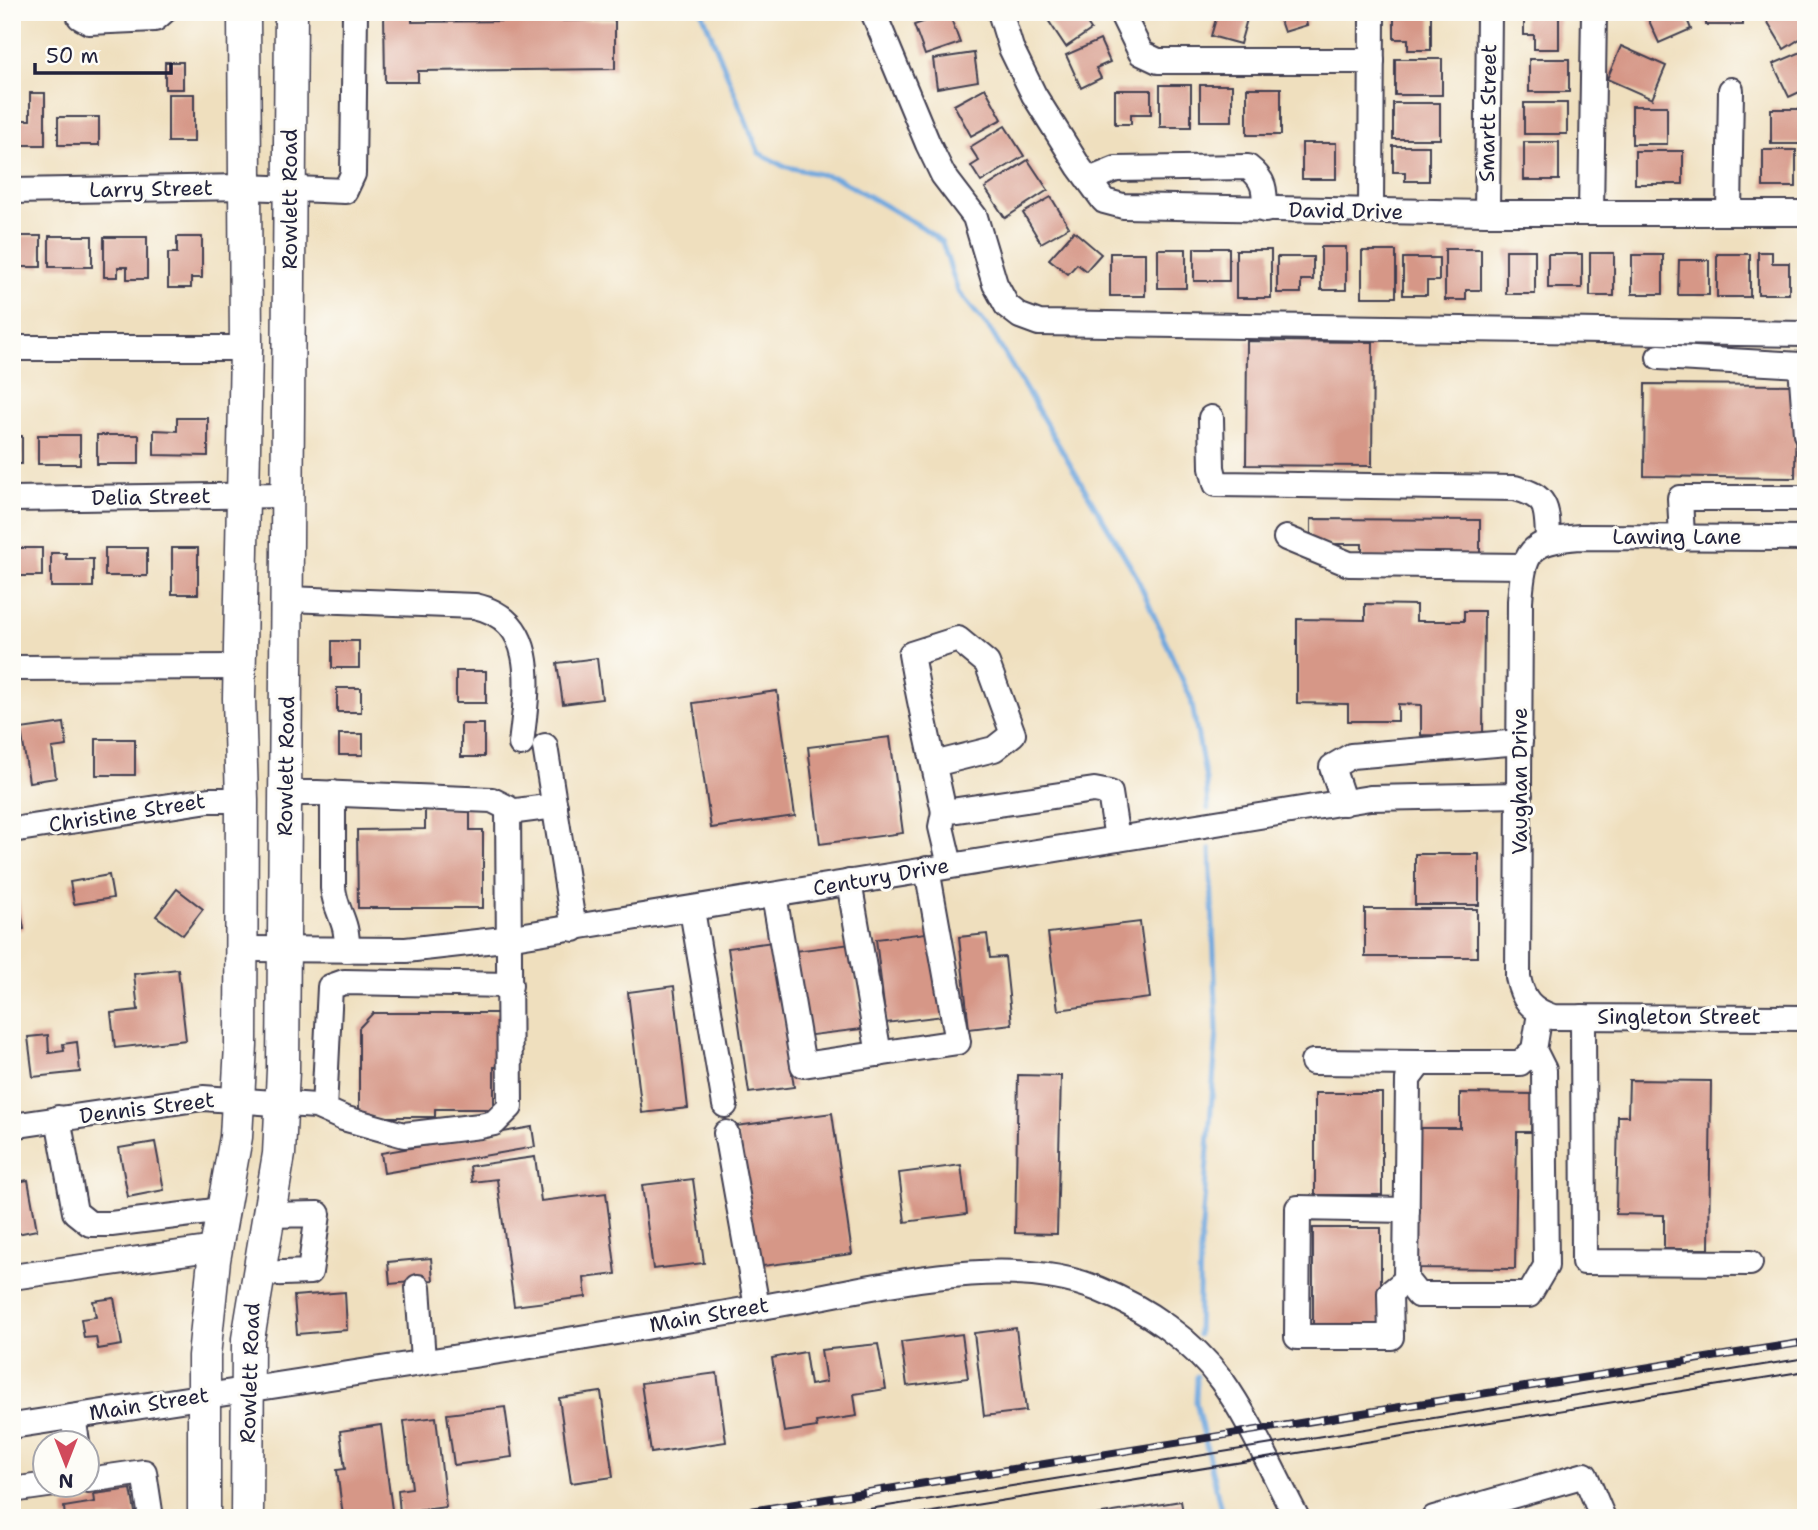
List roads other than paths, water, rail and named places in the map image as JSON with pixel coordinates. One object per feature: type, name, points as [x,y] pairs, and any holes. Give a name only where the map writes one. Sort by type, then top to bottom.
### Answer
[{"type":"main road","name":"Rowlett Road","points":[[204,1518],[203,1396],[206,1337],[216,1248],[236,1136],[241,949],[240,667],[246,348],[244,12]]},
{"type":"main road","name":"Rowlett Road","points":[[247,1518],[248,1339],[279,1154],[282,1102],[291,12]]},
{"type":"street","points":[[80,12],[80,17],[89,22],[155,19],[163,12]]},
{"type":"street","name":"Larry Street","points":[[12,191],[244,187],[345,191],[353,174],[355,12]]},
{"type":"street","points":[[873,12],[910,106],[943,175],[975,217],[995,284],[1007,306],[1020,316],[1039,323],[1806,334]]},
{"type":"street","name":"David Drive","points":[[1000,12],[1012,48],[1034,96],[1104,201],[1124,206],[1487,213],[1806,213]]},
{"type":"street","points":[[1121,12],[1141,54],[1158,61],[1372,61]]},
{"type":"street","points":[[1371,211],[1372,12]]},
{"type":"street","name":"Smartt Street","points":[[1487,213],[1489,12]]},
{"type":"street","points":[[1591,213],[1594,12]]},
{"type":"street","points":[[1729,212],[1731,90]]},
{"type":"street","points":[[1088,180],[1116,169],[1248,167],[1260,176],[1265,189],[1265,210]]},
{"type":"street","points":[[12,348],[246,348]]},
{"type":"street","points":[[1659,357],[1801,365],[1806,434]]},
{"type":"street","points":[[1211,418],[1212,468],[1216,484],[1515,488],[1536,494],[1547,508],[1548,540],[1537,544],[1524,566],[1349,564],[1286,538]]},
{"type":"street","name":"Delia Street","points":[[12,499],[289,495]]},
{"type":"street","points":[[1682,537],[1680,498],[1794,498],[1795,538]]},
{"type":"street","name":"Lawing Lane","points":[[1548,540],[1795,538]]},
{"type":"street","name":"Vaughan Drive","points":[[1524,566],[1520,601],[1518,977],[1520,992],[1529,1005],[1547,1015]]},
{"type":"street","points":[[287,599],[466,605],[488,609],[513,625],[526,666],[533,745],[555,806],[574,929]]},
{"type":"street","points":[[774,895],[803,1065],[958,1042],[939,867],[944,812],[911,654],[958,639],[987,663],[1013,734],[994,749],[934,764]]},
{"type":"street","points":[[12,668],[240,667]]},
{"type":"street","points":[[1344,803],[1332,767],[1351,756],[1520,742]]},
{"type":"street","points":[[944,812],[1094,789],[1110,793],[1117,839]]},
{"type":"street","points":[[286,799],[300,793],[333,793],[492,800],[508,808],[509,812],[555,806]]},
{"type":"street","points":[[333,793],[333,888],[335,903],[346,921],[347,950]]},
{"type":"street","name":"Century Drive","points":[[241,949],[406,950],[510,938],[1344,803],[1445,795],[1520,795]]},
{"type":"street","name":"Christine Street","points":[[12,830],[209,800],[242,800]]},
{"type":"street","name":"Dennis Street","points":[[12,1126],[203,1098],[282,1102],[324,1109],[343,1118],[404,1135],[494,1122],[510,1107],[509,812]]},
{"type":"street","points":[[849,882],[879,1054]]},
{"type":"street","points":[[692,910],[725,1105]]},
{"type":"street","points":[[324,1109],[331,987],[344,982],[510,985]]},
{"type":"street","points":[[1314,1062],[1520,1063],[1534,1050],[1547,1015]]},
{"type":"street","name":"Singleton Street","points":[[1547,1015],[1806,1018]]},
{"type":"street","points":[[1583,1017],[1584,1262],[1750,1264]]},
{"type":"street","points":[[1420,1063],[1408,1079],[1406,1280],[1418,1295],[1529,1295],[1546,1266],[1544,1070],[1534,1050]]},
{"type":"street","points":[[58,1118],[75,1212],[90,1224],[111,1224],[223,1210]]},
{"type":"street","points":[[726,1133],[757,1307]]},
{"type":"street","points":[[1406,1280],[1390,1293],[1391,1336],[1297,1336],[1298,1208],[1407,1210]]},
{"type":"street","points":[[257,1274],[310,1272],[318,1214],[267,1215]]},
{"type":"street","points":[[12,1277],[216,1248]]},
{"type":"street","name":"Main Street","points":[[12,1426],[423,1360],[531,1346],[957,1276],[1035,1275],[1095,1287],[1165,1326],[1222,1382],[1297,1518]]},
{"type":"street","points":[[418,1287],[423,1360]]},
{"type":"street","points":[[73,1417],[75,1428]]},
{"type":"street","points":[[102,1478],[144,1472],[151,1518]]},
{"type":"street","points":[[1434,1518],[1585,1475],[1603,1518]]},
{"type":"street","points":[[12,1490],[32,1488]]},
{"type":"waterway","points":[[702,12],[759,153],[783,166],[837,178],[922,227],[942,242],[958,291],[991,331],[1136,575],[1191,699],[1206,780],[1208,809]]},
{"type":"waterway","points":[[1198,1335],[1200,1253],[1217,1031],[1210,849]]},
{"type":"waterway","points":[[1197,1376],[1196,1402],[1223,1518]]},
{"type":"tram line","points":[[813,1518],[1806,1358]]},
{"type":"tram line","points":[[895,1518],[1806,1371]]},
{"type":"railway","points":[[707,1518],[1806,1342]]}]
